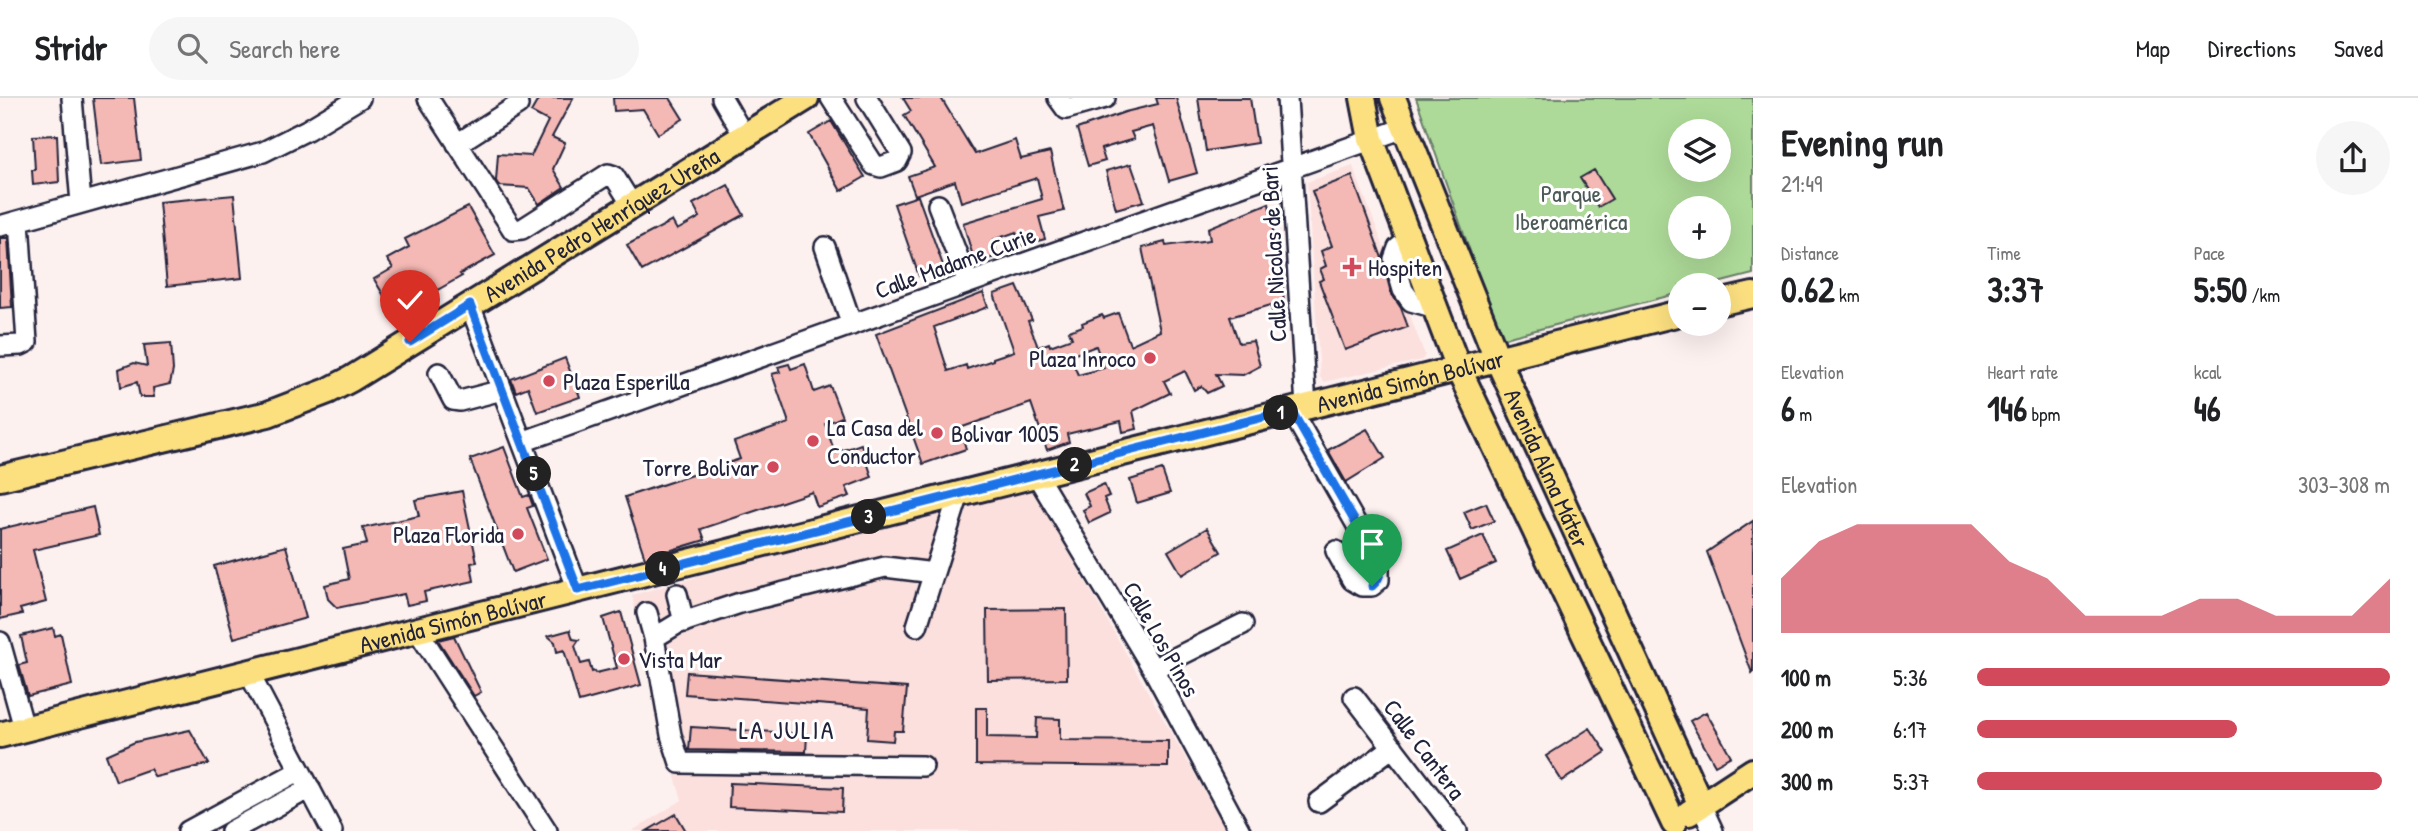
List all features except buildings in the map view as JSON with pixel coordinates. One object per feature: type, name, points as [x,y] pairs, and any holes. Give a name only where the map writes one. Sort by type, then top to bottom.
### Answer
[{"type":"main road","name":"Avenida Pedro Henríquez Ureña","points":[[0,478],[268,414],[328,391],[806,98]]},
{"type":"main road","name":"Avenida Alma Máter","points":[[1363,98],[1371,139],[1458,368],[1672,828]]},
{"type":"main road","name":"Avenida Alma Máter","points":[[1393,98],[1497,358],[1701,805]]},
{"type":"main road","points":[[1731,300],[1753,295]]},
{"type":"main road","name":"Avenida Simón Bolívar","points":[[0,735],[1668,316]]},
{"type":"main road","points":[[1672,828],[1701,805],[1753,771]]},
{"type":"street","points":[[72,98],[81,203]]},
{"type":"street","points":[[0,346],[21,345],[27,341],[9,224],[263,152],[285,142],[338,104],[360,98]]},
{"type":"street","points":[[428,98],[513,230],[522,229],[608,174],[614,176],[632,205]]},
{"type":"street","points":[[722,98],[744,136]]},
{"type":"street","points":[[831,98],[874,165],[881,167],[897,161],[901,158],[901,153],[867,98]]},
{"type":"street","points":[[1058,98],[1066,109],[1105,98]]},
{"type":"street","name":"Calle Nicolas de Bari","points":[[1287,98],[1293,168],[1298,409],[1371,548],[1379,566],[1379,580],[1372,586],[1362,586],[1352,580],[1336,551]]},
{"type":"street","points":[[457,145],[518,104]]},
{"type":"street","name":"Calle Madame Curie","points":[[522,442],[1404,128]]},
{"type":"street","points":[[938,205],[968,283]]},
{"type":"street","points":[[825,247],[852,325]]},
{"type":"street","points":[[470,305],[578,590]]},
{"type":"street","points":[[439,373],[453,400],[460,401],[502,390]]},
{"type":"street","name":"Calle Los Pinos","points":[[1036,474],[1153,670],[1240,831]]},
{"type":"street","points":[[917,626],[959,494]]},
{"type":"street","points":[[654,638],[684,622],[773,593],[885,567],[934,573]]},
{"type":"street","points":[[677,594],[684,622]]},
{"type":"street","points":[[648,613],[671,735],[680,763],[923,766]]},
{"type":"street","points":[[1153,670],[1243,624]]},
{"type":"street","points":[[418,631],[547,831]]},
{"type":"street","points":[[0,642],[24,728]]},
{"type":"street","points":[[249,673],[332,831]]},
{"type":"street","name":"Calle Cantera","points":[[1354,696],[1457,831]]},
{"type":"street","points":[[1318,802],[1393,747]]},
{"type":"street","points":[[188,831],[299,771]]},
{"type":"street","points":[[231,831],[310,788]]},
{"type":"street","name":"Avenida Alma Máter","points":[[1701,805],[1713,831]]},
{"type":"shaded area","name":"Hospiten","points":[[1353,166],[1425,355],[1422,360],[1324,382],[1320,377],[1307,182]]},
{"type":"shaded area","points":[[1030,484],[1227,831],[632,831],[682,800],[658,721],[632,595]]},
{"type":"green space","name":"Parque Iberoamérica","points":[[1416,98],[1753,98],[1753,274],[1731,280],[1731,273],[1668,273],[1668,296],[1501,339]]},
{"type":"place","name":"Hospiten","points":[[1352,267]]},
{"type":"place","name":"Plaza Inroco","points":[[1150,358]]},
{"type":"place","name":"Plaza Esperilla","points":[[549,381]]},
{"type":"place","name":"Bolivar 1005","points":[[937,433]]},
{"type":"place","name":"La Casa del Conductor","points":[[813,441]]},
{"type":"place","name":"Torre Bolivar","points":[[773,467]]},
{"type":"place","name":"Plaza Florida","points":[[518,534]]},
{"type":"place","name":"Vista Mar","points":[[624,659]]},
{"type":"district","name":"LA JULIA","points":[[787,729]]},
{"type":"route","points":[[410,342],[470,305],[578,590],[1291,410],[1374,555],[1381,574],[1372,586]]}]
